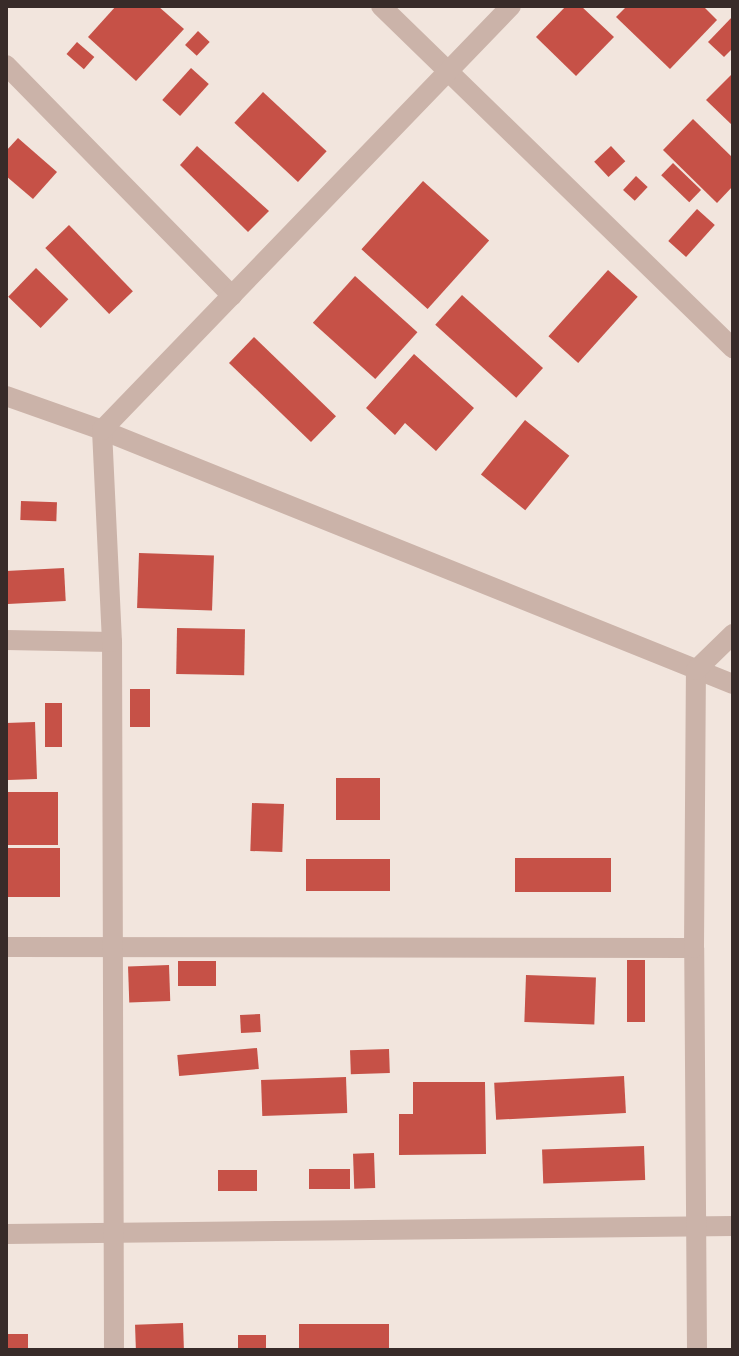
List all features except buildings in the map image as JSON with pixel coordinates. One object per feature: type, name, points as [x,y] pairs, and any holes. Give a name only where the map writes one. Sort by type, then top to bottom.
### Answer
[{"type":"street","points":[[381,6],[733,348]]},
{"type":"street","points":[[114,1350],[112,642],[102,430],[511,6]]},
{"type":"street","points":[[6,65],[232,296]]},
{"type":"street","points":[[6,396],[102,430],[733,684]]},
{"type":"street","points":[[697,1350],[694,948],[696,670],[733,634]]},
{"type":"street","points":[[6,640],[112,642]]},
{"type":"street","points":[[6,947],[694,948]]},
{"type":"street","points":[[6,1234],[733,1226]]}]
